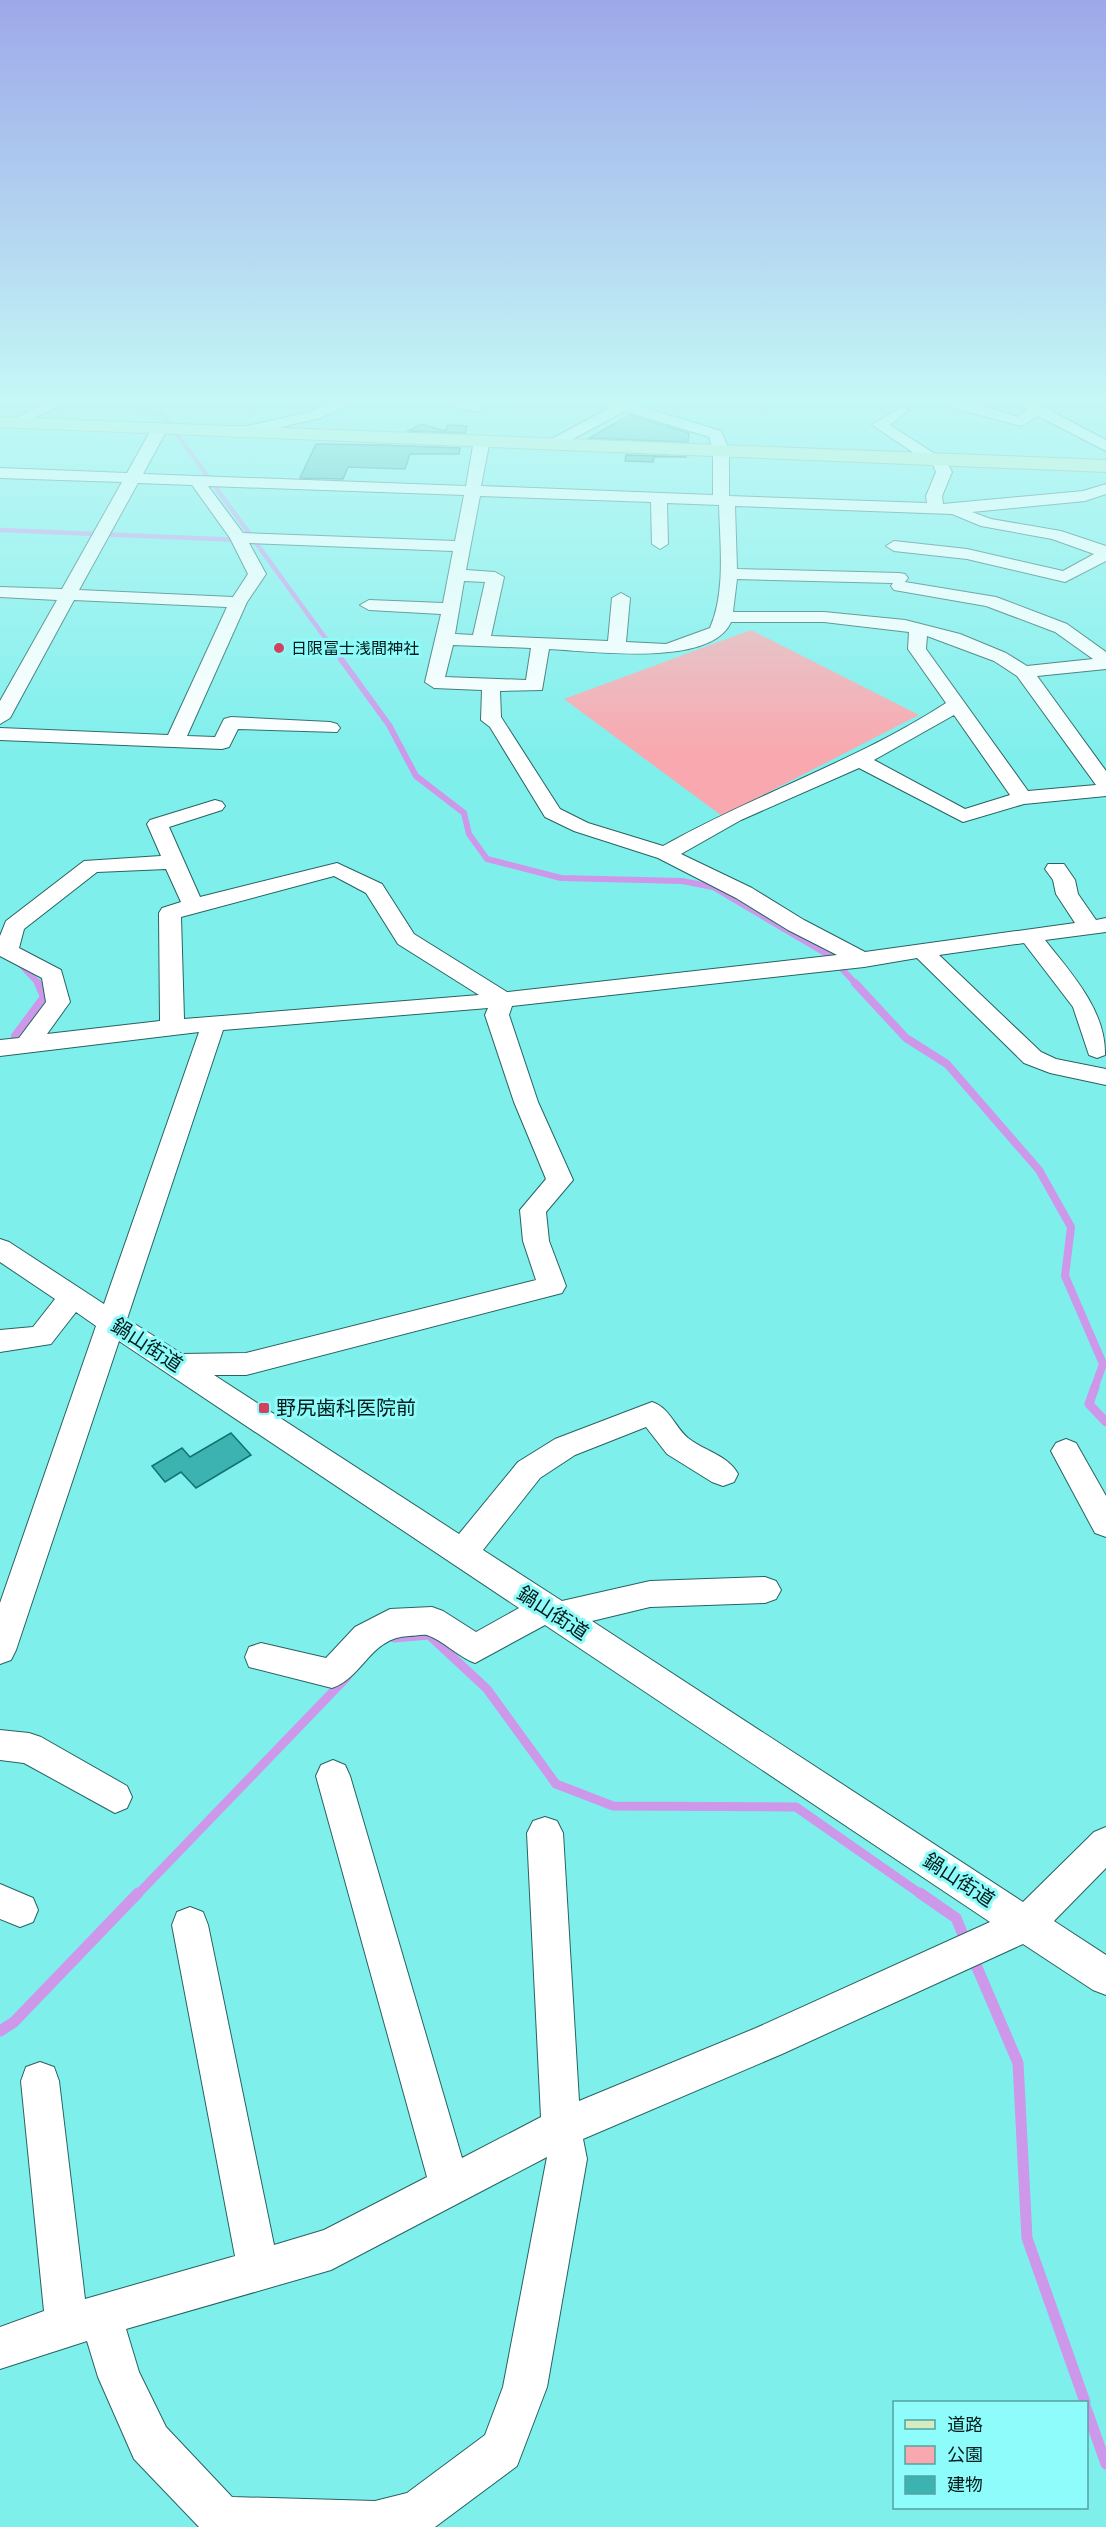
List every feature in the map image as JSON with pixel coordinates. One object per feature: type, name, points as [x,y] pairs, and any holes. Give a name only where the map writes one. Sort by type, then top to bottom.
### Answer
[{"type":"street","points":[[0,718],[110,520]]},
{"type":"street","points":[[175,741],[238,602],[256,574],[227,520]]},
{"type":"street","points":[[468,520],[445,639],[434,682],[535,686],[541,644]]},
{"type":"street","points":[[659,520],[660,544]]},
{"type":"street","points":[[445,639],[666,649],[696,642],[718,631],[724,617],[729,574],[725,520]]},
{"type":"street","points":[[891,520],[899,582],[917,649],[1022,798]]},
{"type":"street","points":[[977,520],[1055,536],[1106,553]]},
{"type":"street","points":[[238,538],[462,546]]},
{"type":"street","points":[[894,546],[967,554],[1065,577],[1106,553]]},
{"type":"street","points":[[729,574],[899,582],[990,601],[1061,628],[1106,661]]},
{"type":"street","points":[[457,575],[495,577],[481,641]]},
{"type":"street","points":[[0,592],[238,602]]},
{"type":"street","points":[[616,647],[621,598]]},
{"type":"street","points":[[369,605],[451,609]]},
{"type":"street","points":[[724,617],[824,616],[911,627],[954,638],[1000,657],[1024,672],[1106,785]]},
{"type":"street","points":[[1024,672],[1106,661]]},
{"type":"street","points":[[491,685],[491,720],[497,723],[552,813],[581,827],[665,854],[744,893],[796,925],[864,960]]},
{"type":"street","points":[[665,854],[732,817],[859,760],[934,721],[956,705]]},
{"type":"street","points":[[0,734],[222,743],[231,723],[330,728]]},
{"type":"street","points":[[859,760],[963,816],[1022,798],[1106,790]]},
{"type":"street","points":[[193,905],[158,824],[214,806]]},
{"type":"street","points":[[27,1044],[58,1002],[53,975],[7,951],[14,926],[92,866],[174,862]]},
{"type":"street","points":[[1056,868],[1064,880],[1067,894],[1098,927]]},
{"type":"street","points":[[172,1029],[170,913],[193,905],[337,869],[374,889],[406,939],[502,1000]]},
{"type":"street","points":[[0,1048],[213,1025],[502,1000],[864,960],[1098,927]]},
{"type":"street","points":[[1030,936],[1084,1006],[1097,1050]]},
{"type":"street","points":[[924,952],[939,969],[955,981],[1002,1027],[1017,1045],[1041,1062],[1106,1077]]},
{"type":"street","points":[[177,1365],[246,1364],[552,1286],[537,1241],[533,1210],[560,1180],[526,1102],[497,1015],[502,1000]]},
{"type":"street","points":[[0,1650],[213,1025]]},
{"type":"street","name":"鍋山街道","points":[[0,1249],[1106,1977]]},
{"type":"street","points":[[1,1344],[41,1337],[73,1296]]},
{"type":"street","points":[[462,1552],[529,1470],[565,1448],[652,1413],[677,1446],[723,1474]]},
{"type":"street","points":[[1066,1451],[1106,1524]]},
{"type":"street","points":[[261,1657],[332,1674],[366,1637],[390,1623],[432,1621],[475,1649],[552,1612],[650,1594],[765,1590]]},
{"type":"street","points":[[0,1745],[29,1748],[115,1797]]},
{"type":"street","points":[[333,1776],[450,2186]]},
{"type":"street","points":[[40,2081],[84,2320],[119,2377],[150,2443],[221,2523],[375,2524],[418,2512],[501,2450],[525,2387],[567,2159],[561,2128],[545,1833]]},
{"type":"street","points":[[0,2348],[84,2320],[331,2249],[561,2128],[769,2041],[1026,1924],[1106,1844]]},
{"type":"street","points":[[190,1925],[258,2269]]},
{"type":"green space","points":[[751,630],[919,715],[722,816],[564,699]]},
{"type":"building","points":[[231,1433],[251,1455],[196,1488],[181,1472],[165,1482],[152,1466],[182,1448],[190,1457]]},
{"type":"waterway","points":[[239,520],[342,661]]},
{"type":"waterway","points":[[0,530],[241,540]]},
{"type":"waterway","points":[[341,659],[389,725],[416,776],[464,813],[469,834],[487,859],[561,878],[682,881],[713,887],[830,956],[856,984]]},
{"type":"waterway","points":[[21,965],[39,984]]},
{"type":"waterway","points":[[15,1036],[44,997],[38,983]]},
{"type":"waterway","points":[[855,983],[906,1038],[947,1064],[1039,1170],[1071,1227],[1065,1276],[1103,1364],[1094,1389]]},
{"type":"waterway","points":[[1095,1387],[1089,1404],[1106,1422]]},
{"type":"waterway","points":[[394,1638],[429,1635],[487,1689],[556,1784],[613,1806],[796,1807],[922,1895]]},
{"type":"waterway","points":[[137,1895],[347,1677]]},
{"type":"waterway","points":[[0,2031],[14,2022],[138,1893]]},
{"type":"waterway","points":[[920,1893],[956,1918],[966,1942]]},
{"type":"waterway","points":[[973,1958],[1018,2063],[1027,2238],[1085,2401]]},
{"type":"waterway","points":[[1088,2414],[1106,2464]]},
{"type":"place","name":"日限冨士浅間神社","points":[[279,648]]},
{"type":"place","name":"野尻歯科医院前","points":[[264,1408]]}]
